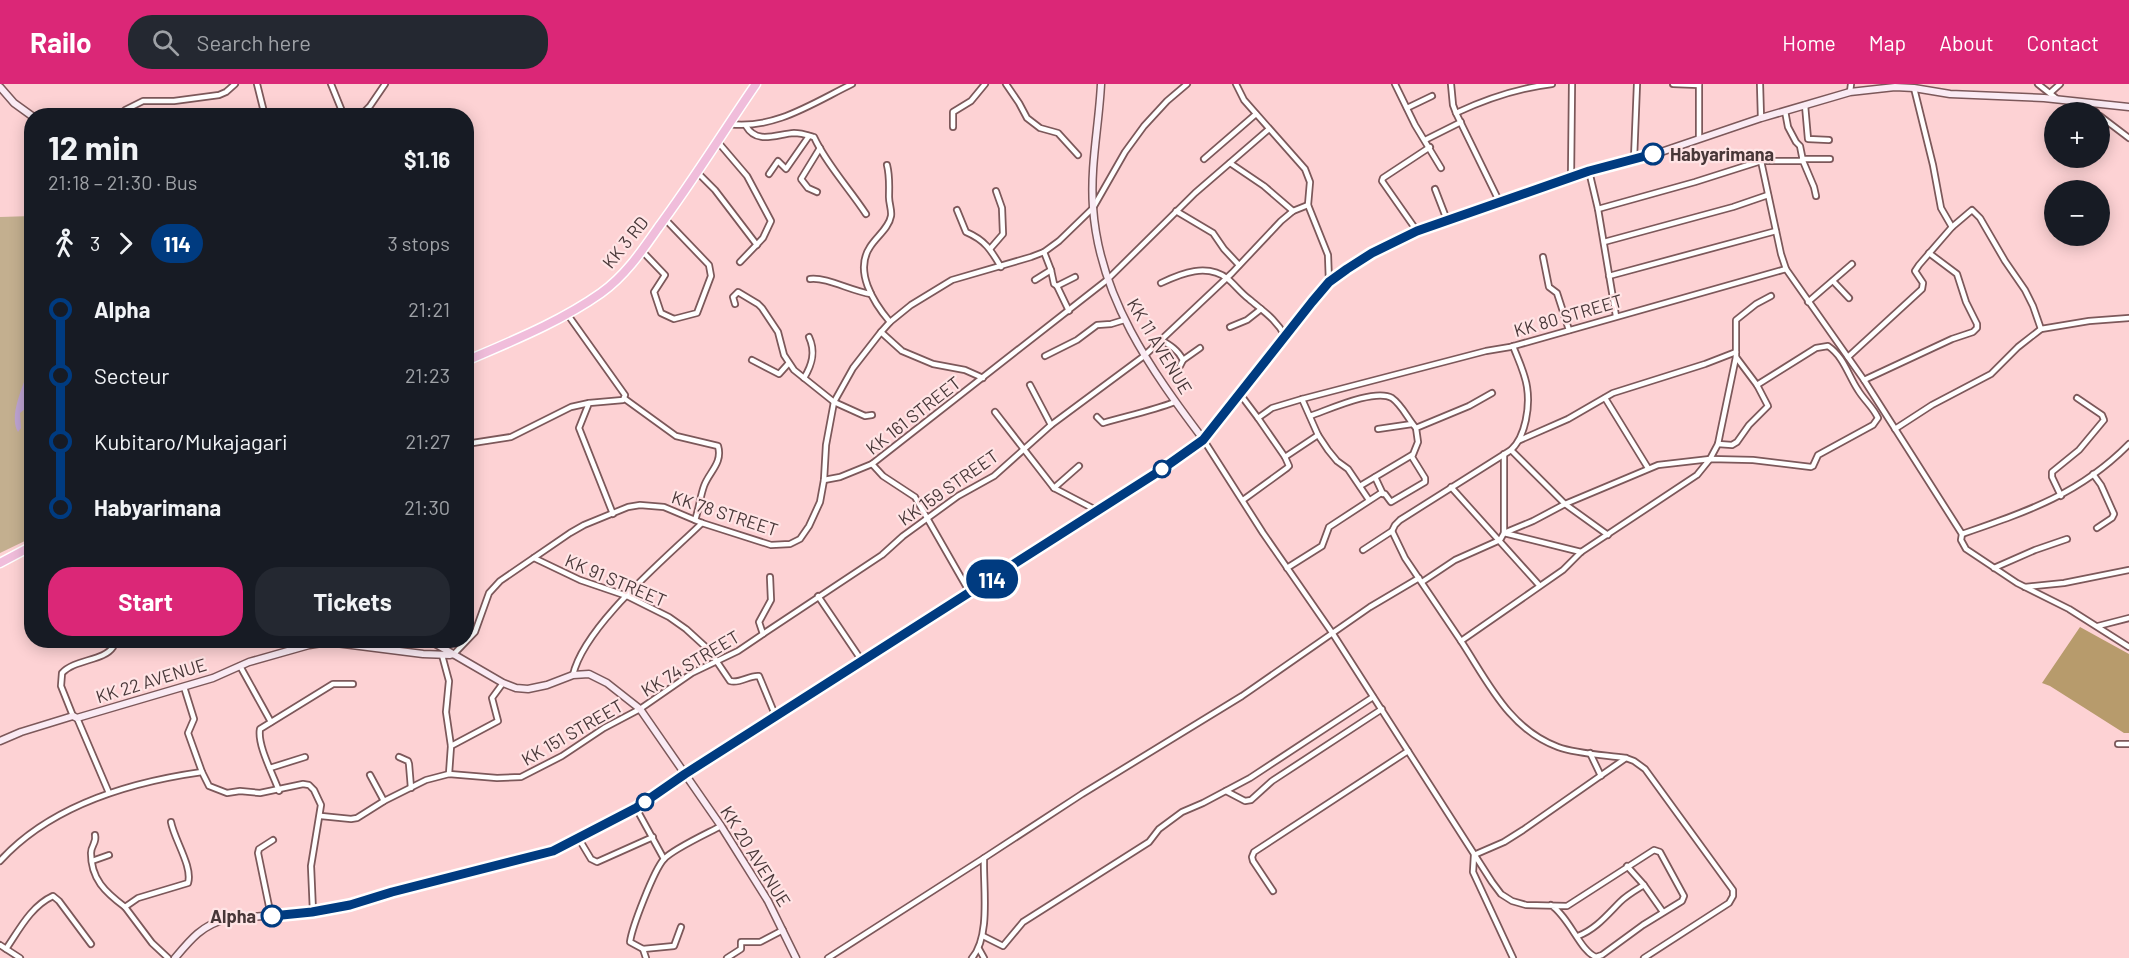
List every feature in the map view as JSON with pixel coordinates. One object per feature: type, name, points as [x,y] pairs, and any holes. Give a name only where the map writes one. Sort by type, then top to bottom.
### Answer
[{"type":"highway","name":"KK 3 RD","points":[[474,357],[568,315],[603,292],[627,270],[698,173],[756,84]]},
{"type":"highway","points":[[0,563],[24,550]]},
{"type":"main road","name":"KK 11 AVENUE","points":[[1101,84],[1094,142],[1093,208],[1107,280],[1124,320],[1144,356],[1203,440]]},
{"type":"main road","points":[[0,87],[24,110]]},
{"type":"main road","points":[[175,958],[200,930],[213,922],[312,912],[350,905],[437,880],[535,857],[579,839],[636,808],[685,774],[1158,472],[1203,440],[1329,282],[1372,253],[1417,231],[1589,171],[1850,92],[1895,87],[1950,94],[2057,99],[2073,102]]},
{"type":"main road","points":[[2110,106],[2129,107]]},
{"type":"main road","name":"KK 22 AVENUE","points":[[0,741],[21,732],[213,678],[240,666],[299,648]]},
{"type":"main road","name":"KK 22 AVENUE","points":[[385,648],[453,655]]},
{"type":"main road","points":[[442,648],[503,684],[516,688],[528,689],[547,685],[573,675]]},
{"type":"main road","name":"KK 20 AVENUE","points":[[573,675],[584,673],[598,677],[640,709],[721,826],[768,901],[796,958]]},
{"type":"street","points":[[129,108],[143,101],[182,100],[219,95],[235,84]]},
{"type":"street","points":[[256,84],[263,108]]},
{"type":"street","points":[[331,84],[341,108]]},
{"type":"street","points":[[368,108],[385,84]]},
{"type":"street","points":[[729,124],[746,126],[785,117],[852,84]]},
{"type":"street","points":[[953,127],[953,112],[971,101],[985,84]]},
{"type":"street","points":[[1006,84],[1027,118],[1040,128],[1058,133],[1078,155]]},
{"type":"street","points":[[1068,311],[1054,284],[1052,270],[1044,252],[1059,241],[1093,208],[1125,152],[1144,126],[1167,101],[1187,84]]},
{"type":"street","points":[[1236,84],[1244,100],[1305,169],[1309,177],[1308,205],[1328,255],[1329,282]]},
{"type":"street","points":[[1395,84],[1441,168]]},
{"type":"street","points":[[1451,84],[1456,113],[1499,201]]},
{"type":"street","points":[[1456,113],[1486,100],[1532,86],[1552,84]]},
{"type":"street","points":[[1571,177],[1572,84]]},
{"type":"street","points":[[1634,159],[1637,84]]},
{"type":"street","points":[[1673,84],[1699,84],[1699,138]]},
{"type":"street","points":[[1760,84],[1761,118]]},
{"type":"street","points":[[1850,92],[1851,84]]},
{"type":"street","points":[[2038,84],[2057,99]]},
{"type":"street","points":[[2050,93],[2060,84]]},
{"type":"street","points":[[1914,88],[1941,208],[1952,227]]},
{"type":"street","points":[[1407,108],[1432,96]]},
{"type":"street","points":[[1805,105],[1808,139],[1829,140]]},
{"type":"street","points":[[1785,111],[1791,135],[1800,146],[1802,160],[1816,196]]},
{"type":"street","points":[[1204,159],[1256,114]]},
{"type":"street","points":[[1425,140],[1461,122]]},
{"type":"street","points":[[2110,124],[2129,138]]},
{"type":"street","points":[[746,126],[750,133],[765,138],[798,133],[814,137],[838,179],[866,214]]},
{"type":"street","name":"KK 161 STREET","points":[[824,480],[840,477],[872,464],[1068,311],[1107,280],[1176,211],[1269,129]]},
{"type":"street","points":[[769,174],[778,161],[786,169],[809,136]]},
{"type":"street","points":[[718,142],[747,176],[771,221],[757,245],[740,262]]},
{"type":"street","points":[[1417,231],[1382,181],[1383,178],[1430,147]]},
{"type":"street","points":[[817,192],[808,188],[801,179],[820,148]]},
{"type":"street","points":[[1598,209],[1761,161],[1830,159]]},
{"type":"street","points":[[1761,161],[1786,269],[1864,380],[1962,534],[1961,540],[1966,549],[2025,587],[2098,626],[2129,647]]},
{"type":"street","points":[[1230,163],[1275,194],[1293,211],[1308,205]]},
{"type":"street","points":[[887,165],[891,215],[888,223],[870,246],[863,270],[877,307],[890,322]]},
{"type":"street","points":[[1589,171],[1598,209],[1616,316]]},
{"type":"street","points":[[698,173],[715,190],[757,245]]},
{"type":"street","points":[[1435,189],[1447,220]]},
{"type":"street","points":[[990,249],[1003,234],[1002,208],[996,191]]},
{"type":"street","points":[[1604,242],[1733,207],[1768,195]]},
{"type":"street","points":[[957,210],[966,232],[975,235],[990,249],[1001,267]]},
{"type":"street","points":[[1848,357],[1922,290],[1924,286],[1915,271],[1952,227],[1972,210],[1977,213],[2025,290],[2041,329]]},
{"type":"street","points":[[1176,211],[1214,232],[1224,249],[1239,265]]},
{"type":"street","name":"KK 159 STREET","points":[[763,634],[882,555],[927,518],[974,486],[994,476],[1051,425],[1144,356],[1227,278],[1293,211]]},
{"type":"street","points":[[642,251],[665,274],[654,292],[661,313],[674,319],[698,313],[711,276],[709,265],[665,219]]},
{"type":"street","points":[[1609,276],[1776,231]]},
{"type":"street","name":"KK 78 STREET","points":[[474,633],[486,600],[494,586],[570,532],[628,507],[650,505],[675,511],[702,523],[771,545],[795,543],[805,533],[816,514],[824,480],[825,454],[834,402],[853,368],[881,332],[911,305],[952,280],[1001,267],[1044,252]]},
{"type":"street","points":[[1864,380],[1952,339],[1973,332],[1977,328],[1957,274],[1929,253]]},
{"type":"street","points":[[1543,256],[1549,287],[1557,294],[1569,330]]},
{"type":"street","points":[[1808,302],[1852,264]]},
{"type":"street","name":"KK 80 STREET","points":[[1258,418],[1267,410],[1302,399],[1486,351],[1514,346],[1786,269]]},
{"type":"street","points":[[1035,280],[1052,270]]},
{"type":"street","points":[[1161,283],[1179,274],[1198,270],[1227,278],[1274,319],[1285,336]]},
{"type":"street","points":[[1057,286],[1075,277]]},
{"type":"street","points":[[810,279],[818,278],[857,292],[871,294]]},
{"type":"street","points":[[1833,281],[1850,298]]},
{"type":"street","name":"KK 161 STREET","points":[[735,304],[733,297],[738,292],[760,305],[778,333],[788,363],[834,402],[861,414],[872,415]]},
{"type":"street","points":[[1461,641],[1563,570],[1581,552],[1697,475],[1718,444],[1736,355],[1736,320],[1756,304],[1771,296]]},
{"type":"street","points":[[1230,327],[1247,320],[1261,309]]},
{"type":"street","points":[[568,315],[625,395],[625,399],[676,436],[718,446],[720,453],[718,461],[705,483],[695,520]]},
{"type":"street","points":[[1895,429],[1932,405],[1991,374],[2018,347],[2041,329],[2089,321],[2129,318]]},
{"type":"street","points":[[1045,356],[1077,340],[1097,325],[1124,320]]},
{"type":"street","name":"KK 161 STREET","points":[[881,332],[902,351],[933,364],[965,370],[983,378]]},
{"type":"street","points":[[804,378],[812,365],[813,354],[809,337]]},
{"type":"street","points":[[1161,340],[1175,349],[1182,363],[1200,348]]},
{"type":"street","points":[[1514,346],[1527,385],[1528,400],[1520,440]]},
{"type":"street","points":[[1504,533],[1648,468],[1710,459],[1753,460],[1810,467],[1813,466],[1818,455],[1877,421],[1877,415],[1858,392],[1844,363],[1828,346],[1816,348],[1757,385]]},
{"type":"street","points":[[1718,444],[1732,445],[1737,442],[1749,425],[1766,409],[1767,402],[1736,355]]},
{"type":"street","points":[[1363,550],[1392,531],[1400,520],[1511,450],[1520,440],[1568,419],[1625,388],[1736,355]]},
{"type":"street","points":[[752,360],[779,374],[788,363]]},
{"type":"street","points":[[1030,385],[1051,425]]},
{"type":"street","points":[[1378,429],[1414,426],[1469,406],[1492,393]]},
{"type":"street","points":[[1240,394],[1289,466],[1243,500]]},
{"type":"street","points":[[1310,417],[1366,398],[1386,396],[1395,400],[1414,426],[1418,442],[1412,456],[1360,486]]},
{"type":"street","points":[[1605,398],[1648,468]]},
{"type":"street","points":[[2061,496],[2052,472],[2079,450],[2104,420],[2102,415],[2077,398]]},
{"type":"street","points":[[474,443],[511,437],[561,412],[589,404],[625,399]]},
{"type":"street","points":[[1302,399],[1318,435],[1337,461],[1348,469],[1369,500]]},
{"type":"street","points":[[1097,417],[1103,423],[1139,412],[1153,411],[1175,402]]},
{"type":"street","points":[[589,404],[582,417],[579,432],[614,514]]},
{"type":"street","points":[[995,412],[1054,488],[1096,510]]},
{"type":"street","points":[[1285,457],[1318,435]]},
{"type":"street","points":[[1203,440],[1333,634],[1491,882],[1501,894],[1512,901],[1526,905],[1551,905],[1567,906],[1651,850],[1660,852],[1684,896],[1682,901],[1596,957],[1591,955],[1560,911],[1551,905]]},
{"type":"street","points":[[1962,534],[2023,513],[2061,496],[2093,474],[2129,444]]},
{"type":"street","points":[[1511,450],[1565,504],[1608,535]]},
{"type":"street","points":[[828,958],[1082,794],[1242,696],[1370,607],[1455,560],[1500,540],[1504,533],[1504,454]]},
{"type":"street","points":[[1375,477],[1383,494],[1391,502],[1426,481],[1412,456]]},
{"type":"street","points":[[872,464],[883,476],[914,495],[970,592]]},
{"type":"street","points":[[1054,488],[1079,466]]},
{"type":"street","points":[[2093,474],[2101,485],[2114,514],[2112,518],[2097,528]]},
{"type":"street","points":[[1451,487],[1539,585]]},
{"type":"street","points":[[1287,568],[1322,546],[1329,527],[1369,500],[1383,494]]},
{"type":"street","points":[[573,675],[577,661],[596,630],[627,596],[702,523]]},
{"type":"street","points":[[1392,531],[1405,558],[1510,716],[1530,733],[1559,747],[1626,758],[1645,769],[1733,890],[1729,903],[1644,958]]},
{"type":"street","points":[[1504,533],[1581,552]]},
{"type":"street","points":[[1994,568],[2067,539]]},
{"type":"street","name":"KK 91 STREET","points":[[534,558],[658,611],[678,624],[709,650],[721,671],[732,682],[759,676],[776,717]]},
{"type":"street","points":[[2025,587],[2064,583],[2129,570]]},
{"type":"street","name":"KK 74 STREET","points":[[640,709],[692,673],[738,651],[763,634],[759,622],[771,600],[770,577]]},
{"type":"street","points":[[818,596],[862,661]]},
{"type":"street","points":[[2098,626],[2129,618]]},
{"type":"street","points":[[109,793],[61,686],[60,678],[62,673],[77,663],[108,653],[112,648]]},
{"type":"street","name":"KK 78 STREET","points":[[453,655],[460,648]]},
{"type":"street","points":[[442,655],[449,681],[446,712],[451,746],[449,774]]},
{"type":"street","points":[[240,666],[271,722]]},
{"type":"street","points":[[279,791],[259,732],[262,726],[333,684],[353,684]]},
{"type":"street","points":[[451,746],[496,723],[498,717],[492,698],[503,684]]},
{"type":"street","points":[[184,687],[194,719],[188,733],[202,772],[213,789],[227,793],[240,791],[260,794],[296,785],[309,785],[318,795],[321,816],[316,833],[312,866],[312,912]]},
{"type":"street","points":[[983,936],[1003,946],[1023,922],[1149,842],[1159,829],[1182,812],[1250,778],[1373,697]]},
{"type":"street","name":"KK 151 STREET","points":[[321,816],[357,818],[384,801],[426,780],[449,774],[497,778],[521,777],[562,756],[604,728],[640,709]]},
{"type":"street","points":[[1226,791],[1245,801],[1251,800],[1272,781],[1382,709]]},
{"type":"street","points":[[2118,744],[2129,744]]},
{"type":"street","points":[[1273,891],[1252,857],[1254,852],[1408,751]]},
{"type":"street","points":[[1590,753],[1601,776]]},
{"type":"street","points":[[399,757],[408,761],[411,788]]},
{"type":"street","points":[[270,768],[305,758]]},
{"type":"street","points":[[1474,855],[1504,842],[1523,830],[1626,758]]},
{"type":"street","points":[[0,861],[11,849],[37,829],[86,802],[166,776],[202,772]]},
{"type":"street","points":[[370,775],[384,801]]},
{"type":"street","points":[[636,808],[664,859]]},
{"type":"street","points":[[125,907],[138,898],[188,883],[189,876],[184,856],[176,842],[171,822]]},
{"type":"street","points":[[681,927],[674,946],[643,949],[630,942],[638,914],[664,859],[721,826]]},
{"type":"street","points":[[94,835],[96,842],[91,850],[92,861],[94,874],[101,888],[125,907],[152,943],[168,958]]},
{"type":"street","points":[[579,839],[591,859],[597,862],[653,837]]},
{"type":"street","points":[[271,916],[258,853],[259,849],[273,840]]},
{"type":"street","points":[[92,861],[109,855]]},
{"type":"street","points":[[1474,855],[1473,872],[1513,958]]},
{"type":"street","points":[[972,958],[979,949],[983,936],[984,858]]},
{"type":"street","points":[[1627,866],[1663,912]]},
{"type":"street","points":[[1578,936],[1587,933],[1622,900],[1644,885]]},
{"type":"street","points":[[6,949],[36,908],[53,896],[59,900],[91,944]]},
{"type":"street","points":[[727,958],[741,949],[741,942],[759,942],[783,929]]},
{"type":"street","points":[[0,945],[20,958]]},
{"type":"street","points":[[643,949],[646,958]]},
{"type":"street","points":[[979,949],[984,958]]},
{"type":"shaded area","points":[[24,216],[24,541],[0,553],[0,217]]},
{"type":"shaded area","points":[[24,382],[24,410],[20,413],[21,428],[18,432],[15,414]]},
{"type":"shaded area","points":[[2080,627],[2129,654],[2129,733],[2124,733],[2042,683]]},
{"type":"bus line","name":"114","points":[[272,916],[350,905],[437,880],[535,857],[579,839],[636,808],[685,774],[1158,472],[1203,440],[1312,302],[1329,282],[1347,269],[1372,253],[1417,231],[1589,171],[1653,154]]},
{"type":"place","name":"Habyarimana","points":[[1653,154]]},
{"type":"place","name":"Alpha","points":[[272,916]]}]
